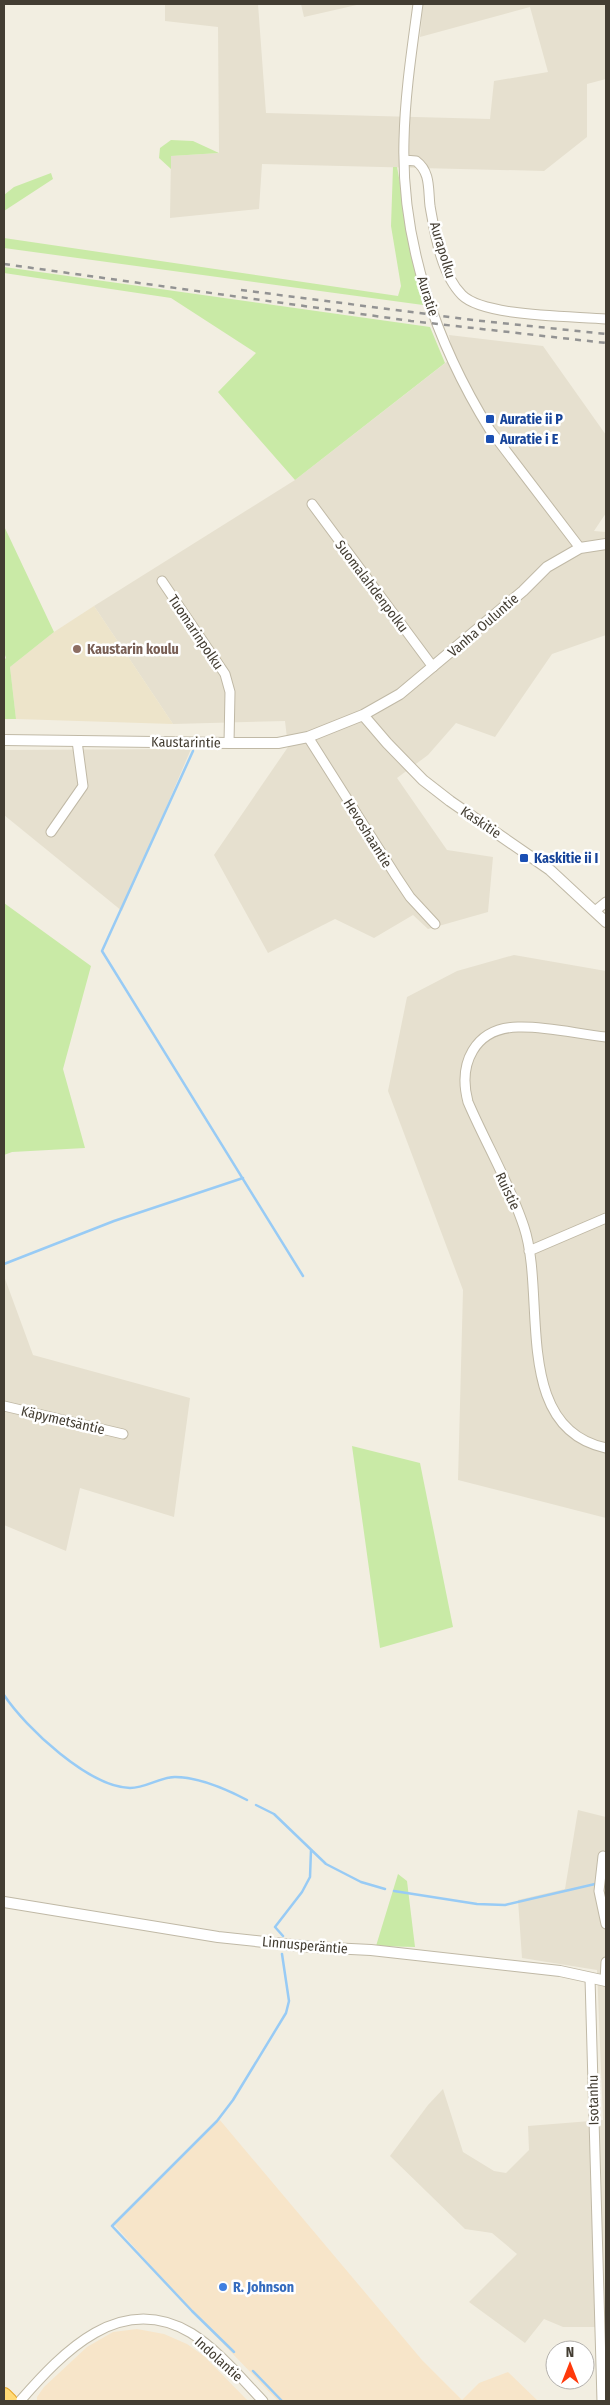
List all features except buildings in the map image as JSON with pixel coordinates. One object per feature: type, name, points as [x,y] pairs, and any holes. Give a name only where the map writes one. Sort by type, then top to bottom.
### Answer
[{"type":"highway","points":[[4,2395],[10,2401]]},
{"type":"street","name":"Auratie","points":[[418,4],[404,120],[404,160],[407,212],[419,271],[429,304],[448,350],[467,390],[490,430],[580,548]]},
{"type":"street","name":"Aurapolku","points":[[404,160],[416,161],[426,174],[432,215],[444,261],[452,282],[463,296],[479,305],[504,310],[606,319]]},
{"type":"street","name":"Suomalahdenpolku","points":[[312,504],[433,667]]},
{"type":"street","name":"Vanha Ouluntie","points":[[363,715],[400,694],[523,591],[547,567],[580,548],[606,544]]},
{"type":"street","name":"Tuomarinpolku","points":[[162,582],[225,674],[230,692],[229,743]]},
{"type":"street","name":"Kaustarintie","points":[[4,740],[278,743],[308,737],[363,715]]},
{"type":"street","name":"Kaskitie","points":[[363,715],[423,780],[450,801],[550,870],[606,922]]},
{"type":"street","name":"Hevoshaantie","points":[[308,737],[410,897],[435,924]]},
{"type":"street","points":[[50,832],[83,786],[77,740]]},
{"type":"street","points":[[595,911],[606,902]]},
{"type":"street","name":"Ruistie","points":[[606,1037],[529,1027],[509,1028],[481,1040],[467,1061],[464,1087],[468,1102],[525,1228],[530,1251],[541,1370],[546,1394],[552,1410],[563,1425],[576,1437],[606,1448]]},
{"type":"street","points":[[530,1251],[606,1218]]},
{"type":"street","name":"Käpymetsäntie","points":[[4,1406],[123,1434]]},
{"type":"street","points":[[603,1856],[599,1891],[606,1924]]},
{"type":"street","name":"Linnusperäntie","points":[[4,1902],[218,1937],[311,1947],[371,1950],[560,1971],[606,1981]]},
{"type":"street","points":[[606,1962],[606,1981]]},
{"type":"street","name":"Isotanhu","points":[[590,1978],[604,2397]]},
{"type":"street","name":"Indolantie","points":[[20,2401],[37,2381],[79,2343],[96,2331],[113,2323],[146,2319],[175,2325],[197,2338],[234,2370],[263,2401]]},
{"type":"shaded area","points":[[165,4],[258,4],[266,113],[490,119],[494,81],[548,72],[530,7],[420,37],[423,4],[606,4],[606,79],[587,84],[587,137],[544,171],[262,164],[259,209],[170,218],[171,156],[219,153],[218,27],[165,21]]},
{"type":"shaded area","points":[[301,4],[361,4],[304,17]]},
{"type":"shaded area","points":[[449,335],[543,346],[606,435],[606,513],[594,531],[606,532],[606,635],[552,654],[495,737],[456,723],[428,755],[397,778],[447,850],[493,857],[488,912],[428,929],[413,915],[374,938],[335,919],[268,953],[214,855],[288,747],[285,721],[173,724],[94,606],[295,480],[453,357]]},
{"type":"shaded area","name":"Kaustarin koulu","points":[[94,606],[173,724],[16,719],[10,667],[54,632]]},
{"type":"shaded area","points":[[191,749],[122,911],[4,815],[4,750]]},
{"type":"shaded area","points":[[514,955],[606,971],[606,1518],[458,1480],[463,1290],[388,1091],[407,997],[457,971]]},
{"type":"shaded area","points":[[4,1276],[33,1355],[190,1398],[174,1517],[80,1488],[66,1551],[4,1525]]},
{"type":"shaded area","points":[[578,1810],[606,1817],[606,2327],[563,2327],[544,2319],[525,2343],[469,2302],[517,2254],[492,2233],[465,2229],[390,2156],[428,2105],[443,2089],[463,2152],[494,2171],[506,2173],[529,2150],[528,2126],[603,2120],[597,1970],[522,1958],[518,1900],[565,1889]]},
{"type":"shaded area","points":[[219,2119],[422,2360],[462,2400],[479,2383],[508,2372],[538,2401],[278,2401],[181,2300],[113,2223]]},
{"type":"shaded area","points":[[137,2329],[164,2334],[187,2344],[204,2356],[248,2401],[37,2401],[37,2397],[44,2387],[87,2347],[113,2332]]},
{"type":"green space","points":[[171,140],[193,141],[219,153],[171,156],[171,169],[159,158],[160,148]]},
{"type":"green space","points":[[393,167],[397,167],[423,305],[4,248],[4,238],[398,296],[401,286],[391,226]]},
{"type":"green space","points":[[51,173],[53,179],[4,211],[4,195],[14,187]]},
{"type":"green space","points":[[4,267],[430,327],[445,363],[295,480],[218,392],[256,353],[171,298],[4,273]]},
{"type":"green space","points":[[4,526],[54,632],[10,667],[16,719],[4,719],[4,660],[6,658],[4,652]]},
{"type":"green space","points":[[4,903],[91,966],[63,1069],[85,1148],[12,1152],[4,1155]]},
{"type":"green space","points":[[352,1446],[420,1463],[453,1627],[380,1648]]},
{"type":"green space","points":[[398,1874],[407,1881],[415,1947],[376,1946]]},
{"type":"waterway","points":[[193,751],[102,951],[303,1276]]},
{"type":"waterway","points":[[4,1264],[114,1221],[243,1178]]},
{"type":"waterway","points":[[4,1695],[43,1739],[60,1754],[96,1778],[114,1785],[130,1788],[136,1788],[169,1777],[193,1779],[212,1784],[247,1800]]},
{"type":"waterway","points":[[256,1805],[274,1814],[326,1864],[361,1882],[385,1889]]},
{"type":"waterway","points":[[283,1936],[275,1927],[302,1892],[310,1877],[311,1850]]},
{"type":"waterway","points":[[394,1891],[477,1904],[505,1905],[595,1884]]},
{"type":"waterway","points":[[234,2352],[192,2311],[112,2226],[217,2121],[233,2100],[286,2013],[289,2001],[282,1954]]},
{"type":"waterway","points":[[253,2371],[282,2401]]},
{"type":"railway","points":[[4,264],[411,321],[606,343]]},
{"type":"railway","points":[[241,290],[473,320],[606,334]]},
{"type":"place","name":"Auratie ii P","points":[[490,419]]},
{"type":"place","name":"Auratie i E","points":[[490,439]]},
{"type":"place","name":"Kaustarin koulu","points":[[77,649]]},
{"type":"place","name":"Kaskitie ii I","points":[[524,858]]},
{"type":"place","name":"R. Johnson","points":[[223,2287]]}]
